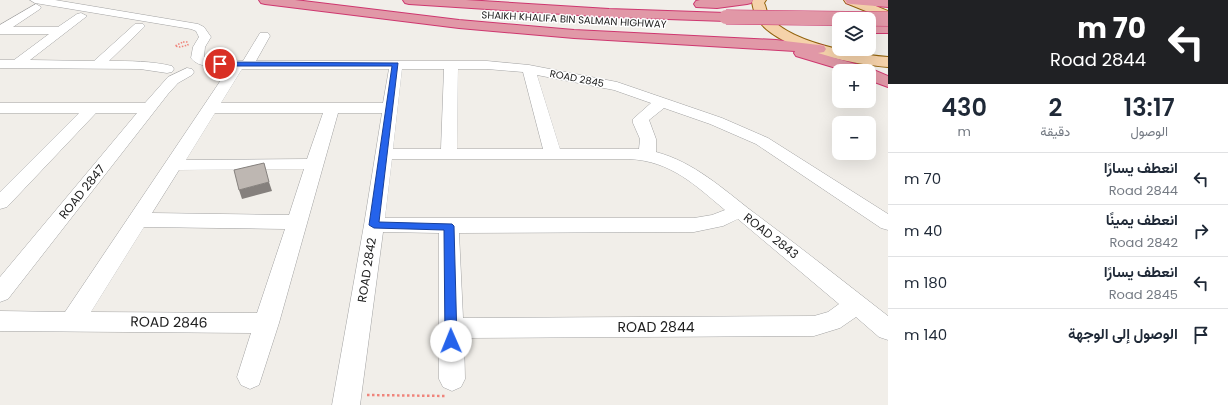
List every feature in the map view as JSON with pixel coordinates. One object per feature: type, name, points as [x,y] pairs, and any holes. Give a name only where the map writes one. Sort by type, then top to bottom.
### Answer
[{"type":"highway","points":[[265,0],[459,24],[574,34],[776,44],[819,49]]},
{"type":"highway","name":"SHAIKH KHALIFA BIN SALMAN HIGHWAY","points":[[310,0],[510,16],[736,27],[832,28]]},
{"type":"highway","name":"SHAIKH KHALIFA BIN SALMAN HIGHWAY","points":[[409,0],[602,12],[726,17],[888,17]]},
{"type":"highway","points":[[545,0],[717,4],[748,0]]},
{"type":"highway","points":[[690,2],[715,0]]},
{"type":"highway","points":[[851,0],[888,3]]},
{"type":"highway","points":[[618,2],[646,2]]},
{"type":"highway","points":[[876,29],[888,29]]},
{"type":"highway","points":[[708,41],[792,52],[841,64]]},
{"type":"highway","points":[[876,77],[888,82]]},
{"type":"main road","points":[[760,0],[758,2],[758,8],[767,22],[789,36],[819,49],[832,53]]},
{"type":"main road","points":[[851,0],[888,17]]},
{"type":"main road","points":[[842,56],[888,76]]},
{"type":"main road","points":[[844,56],[867,61],[888,62]]},
{"type":"street","points":[[0,30],[35,4],[188,24],[200,29],[205,37],[196,61]]},
{"type":"street","points":[[17,64],[81,16]]},
{"type":"street","points":[[98,64],[140,26]]},
{"type":"street","points":[[0,30],[62,31]]},
{"type":"street","points":[[72,322],[239,64],[264,36]]},
{"type":"street","points":[[0,64],[140,65],[174,64],[196,61]]},
{"type":"street","points":[[174,64],[196,61]]},
{"type":"street","name":"ROAD 2845","points":[[196,61],[239,64],[451,64],[529,69],[617,86],[716,121],[762,141],[888,223]]},
{"type":"street","name":"ROAD 2847","points":[[0,293],[149,108],[174,80],[196,61]]},
{"type":"street","name":"ROAD 2847","points":[[164,91],[169,81],[174,64]]},
{"type":"street","name":"ROAD 2842","points":[[347,400],[374,225],[396,64]]},
{"type":"street","points":[[449,154],[451,64]]},
{"type":"street","points":[[529,69],[553,154]]},
{"type":"street","points":[[647,154],[648,139],[641,123],[641,119],[662,102]]},
{"type":"street","points":[[0,203],[92,108]]},
{"type":"street","points":[[3,110],[149,108]]},
{"type":"street","points":[[210,108],[390,108]]},
{"type":"street","points":[[250,377],[332,108]]},
{"type":"street","name":"ROAD 2843","points":[[383,154],[647,154],[661,158],[679,165],[740,211],[888,330]]},
{"type":"street","points":[[173,165],[314,164]]},
{"type":"street","points":[[374,225],[449,226],[694,224],[716,221],[740,211]]},
{"type":"street","points":[[137,220],[297,222]]},
{"type":"street","points":[[449,226],[452,379]]},
{"type":"street","name":"ROAD 2844","points":[[451,328],[814,326],[837,319],[844,315],[854,304]]},
{"type":"street","name":"ROAD 2846","points":[[0,321],[267,323]]},
{"type":"path","points":[[183,42],[188,43],[180,47],[176,46],[175,44],[183,42]]},
{"type":"path","points":[[347,400],[451,396],[452,379]]},
{"type":"building","points":[[264,163],[269,182],[239,190],[234,170]]},
{"type":"route","points":[[220,64],[396,64],[374,225],[449,226],[451,341]]}]
